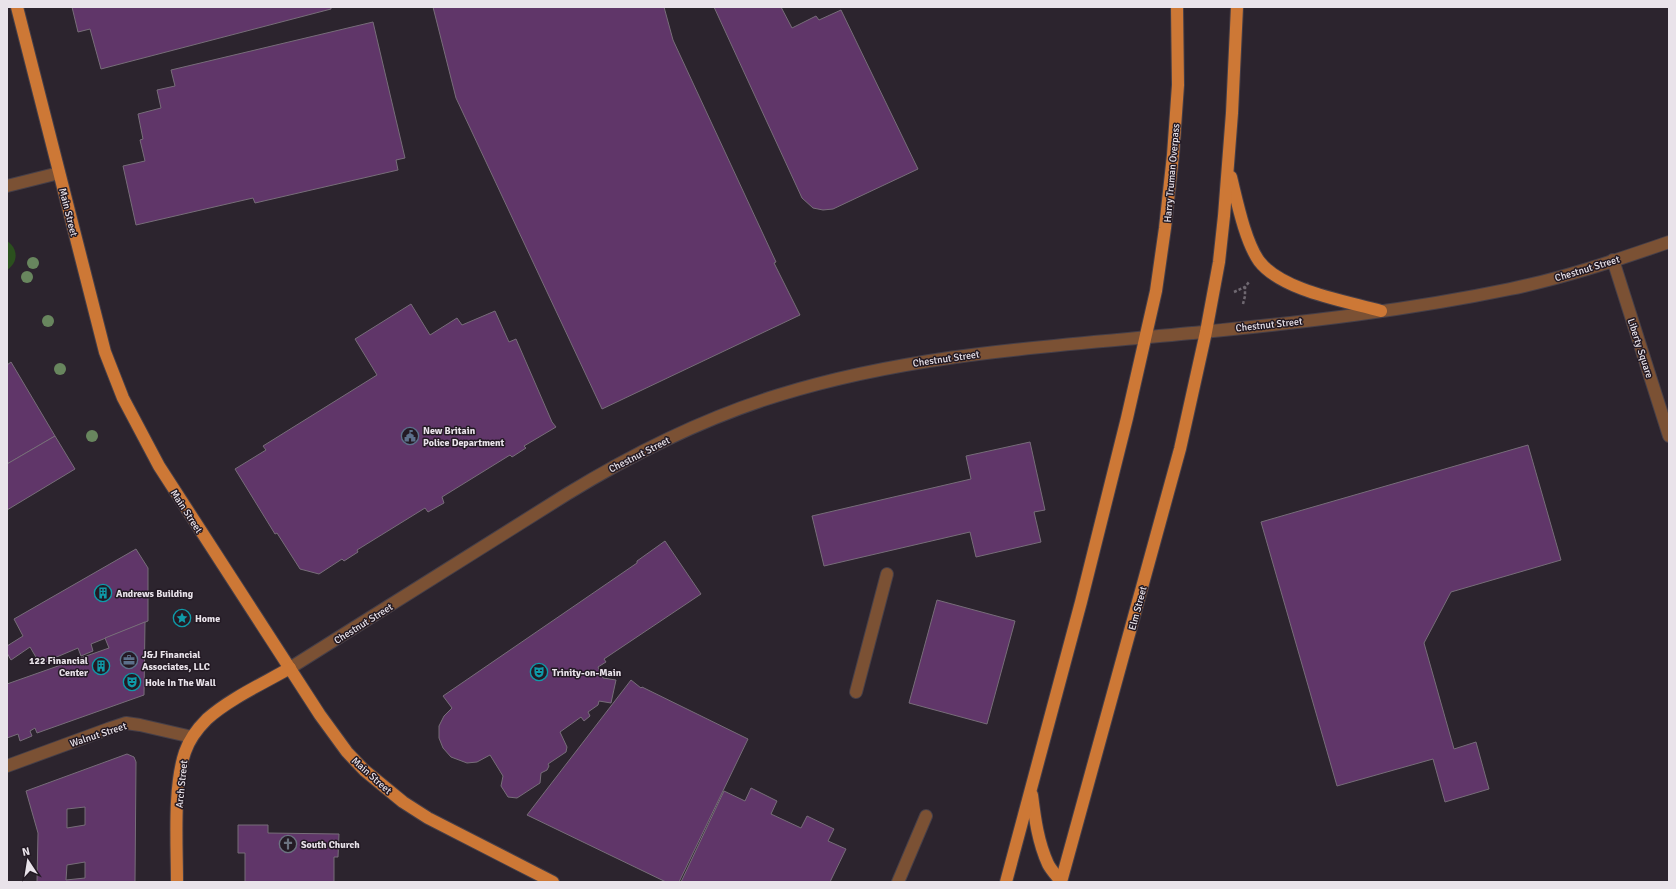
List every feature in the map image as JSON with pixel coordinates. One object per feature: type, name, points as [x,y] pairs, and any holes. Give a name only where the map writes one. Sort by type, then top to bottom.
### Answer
[{"type":"main road","name":"Main Street","points":[[17,7],[101,338],[123,398],[169,482],[342,746],[364,770],[394,795],[419,813],[554,882]]},
{"type":"main road","name":"Harry Truman Overpass","points":[[1146,337],[1157,283],[1170,189],[1178,85],[1177,9]]},
{"type":"main road","points":[[1206,332],[1219,262],[1229,166],[1237,9]]},
{"type":"main road","points":[[1229,166],[1238,205],[1248,238],[1254,252],[1266,268],[1284,282],[1381,311]]},
{"type":"main road","name":"Elm Street","points":[[1061,882],[1180,449],[1206,332]]},
{"type":"main road","points":[[1006,882],[1083,594],[1128,418],[1146,337]]},
{"type":"main road","name":"Arch Street","points":[[177,882],[180,776],[185,750],[202,725],[218,711],[290,668]]},
{"type":"main road","points":[[1031,788],[1034,814],[1042,849],[1049,865],[1061,882]]},
{"type":"street","points":[[7,186],[59,173]]},
{"type":"street","name":"Chestnut Street","points":[[290,668],[590,480],[657,444],[721,415],[764,399],[815,384],[906,363],[996,351],[1206,332],[1381,311],[1449,301],[1512,289],[1669,242]]},
{"type":"street","name":"Liberty Square","points":[[1613,260],[1669,436]]},
{"type":"street","points":[[856,692],[887,574]]},
{"type":"street","name":"Walnut Street","points":[[7,766],[126,724],[140,725],[192,738]]},
{"type":"street","points":[[898,882],[926,816]]},
{"type":"path","points":[[1230,293],[1245,287],[1251,280]]},
{"type":"path","points":[[1243,304],[1246,296],[1245,287]]},
{"type":"green space","points":[[7,241],[13,247],[16,255],[14,263],[7,270]]},
{"type":"building","points":[[72,7],[331,7],[331,9],[101,69],[90,29],[78,32]]},
{"type":"building","points":[[433,7],[664,7],[673,40],[776,262],[774,263],[800,315],[602,409],[456,98]]},
{"type":"building","points":[[714,7],[781,7],[792,28],[816,16],[819,20],[841,10],[918,169],[833,209],[823,210],[813,208],[802,198]]},
{"type":"building","points":[[373,22],[405,158],[396,160],[398,170],[255,203],[253,198],[136,225],[123,166],[145,161],[140,140],[143,139],[138,114],[161,108],[157,90],[175,86],[171,70]]},
{"type":"building","name":"New Britain Police Department","points":[[411,304],[430,335],[457,318],[462,325],[495,311],[509,342],[516,339],[552,422],[556,427],[524,446],[526,448],[512,457],[510,455],[442,497],[444,503],[428,512],[425,508],[357,550],[358,552],[344,561],[342,559],[319,574],[300,569],[277,533],[275,534],[235,469],[266,450],[263,446],[377,375],[355,339]]},
{"type":"building","points":[[11,362],[55,436],[7,464],[7,365]]},
{"type":"building","points":[[55,436],[75,469],[7,510],[7,464]]},
{"type":"building","points":[[1030,442],[1045,510],[1034,512],[1041,542],[976,557],[970,532],[824,566],[812,516],[971,479],[966,456]]},
{"type":"building","points":[[1528,445],[1561,560],[1451,592],[1424,643],[1454,749],[1476,742],[1489,789],[1445,802],[1433,759],[1337,786],[1261,522]]},
{"type":"building","name":"Trinity-on-Main","points":[[665,541],[701,594],[604,659],[606,662],[598,667],[603,678],[616,680],[611,703],[599,701],[598,705],[588,712],[590,716],[584,721],[581,717],[560,732],[567,747],[566,752],[548,764],[549,766],[547,770],[541,773],[540,783],[517,798],[508,797],[501,786],[503,776],[490,755],[477,762],[467,763],[451,757],[443,748],[439,738],[439,726],[444,716],[452,708],[443,696],[637,563],[637,561]]},
{"type":"building","name":"Andrews Building","points":[[136,549],[148,568],[148,621],[91,644],[93,651],[81,656],[78,648],[40,664],[30,647],[11,660],[7,653],[7,646],[23,636],[14,619]]},
{"type":"building","points":[[937,600],[1015,621],[987,724],[909,703]]},
{"type":"building","name":"122 Financial Center","points":[[145,622],[144,695],[37,733],[35,728],[30,731],[32,736],[20,741],[18,734],[7,738],[7,684],[109,648],[105,638]]},
{"type":"building","points":[[631,680],[641,688],[642,687],[748,739],[679,882],[666,882],[527,815]]},
{"type":"building","points":[[127,754],[134,757],[136,762],[135,882],[37,882],[38,833],[26,791]],"holes":[[[85,807],[85,825],[67,828],[67,809]],[[85,862],[85,878],[66,880],[67,865]]]},
{"type":"building","points":[[751,788],[777,801],[771,814],[801,828],[807,816],[834,829],[828,841],[846,849],[830,882],[681,882],[724,791],[745,801]]},
{"type":"building","name":"South Church","points":[[238,825],[268,825],[268,833],[339,834],[338,857],[334,857],[334,882],[245,882],[245,853],[238,853]]},
{"type":"place","name":"New Britain Police Department","points":[[410,436]]},
{"type":"place","name":"Andrews Building","points":[[103,593]]},
{"type":"place","name":"Home","points":[[182,618]]},
{"type":"place","name":"J&J Financial Associates, LLC","points":[[129,660]]},
{"type":"place","name":"122 Financial Center","points":[[101,666]]},
{"type":"place","name":"Trinity-on-Main","points":[[539,672]]},
{"type":"place","name":"Hole In The Wall","points":[[132,682]]},
{"type":"place","name":"South Church","points":[[288,844]]}]
